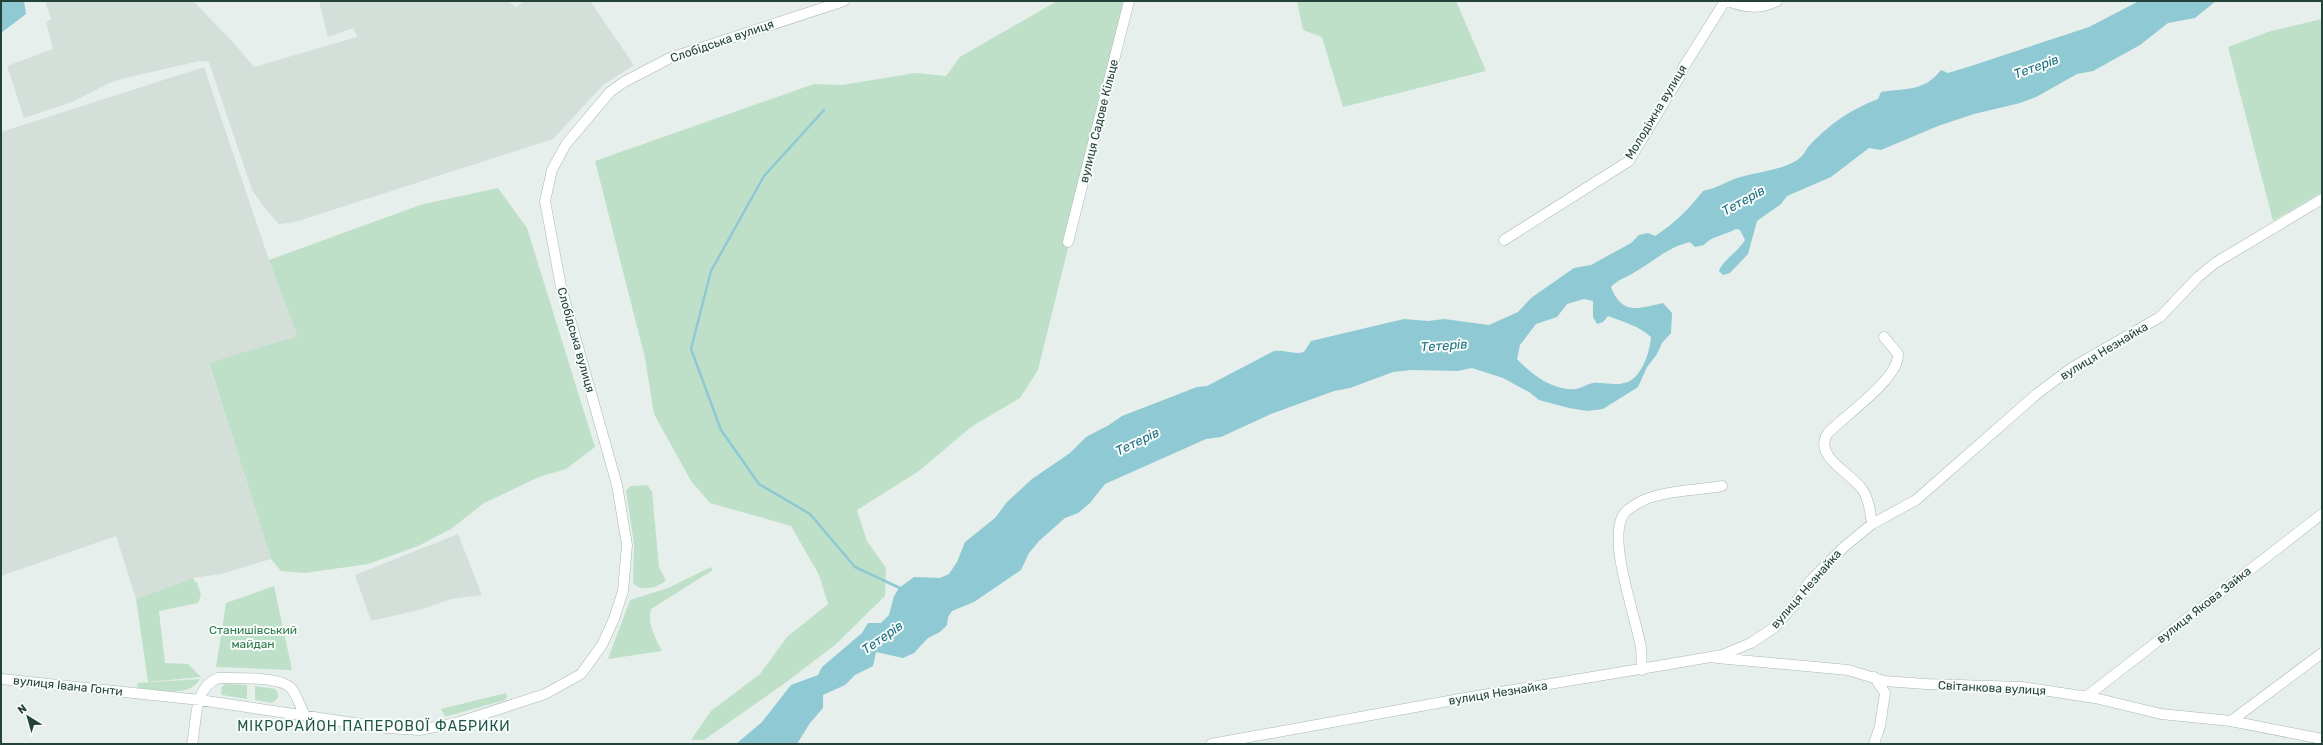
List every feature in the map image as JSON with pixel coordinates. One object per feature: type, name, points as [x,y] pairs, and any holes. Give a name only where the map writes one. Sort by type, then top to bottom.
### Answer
[{"type":"street","name":"Слобідська вулиця","points":[[304,715],[387,728],[419,730],[456,723],[545,694],[568,683],[589,665],[602,645],[623,591],[627,545],[621,502],[561,287],[544,201],[552,170],[566,144],[610,92],[670,58],[844,1]]},
{"type":"street","name":"вулиця Садове Кільце","points":[[1068,242],[1129,1]]},
{"type":"street","points":[[1727,1],[1750,6],[1765,6],[1777,1]]},
{"type":"street","name":"Молодіжна вулиця","points":[[1504,240],[1629,161],[1680,76],[1683,68],[1727,1]]},
{"type":"street","name":"вулиця Незнайка","points":[[1211,744],[1457,700],[1642,670],[1722,655],[1751,643],[1775,627],[1820,571],[1844,547],[1872,524],[1916,500],[1965,459],[2004,422],[2073,367],[2160,317],[2210,266],[2322,199]]},
{"type":"street","points":[[1872,524],[1868,502],[1862,489],[1831,459],[1825,449],[1824,440],[1833,428],[1869,396],[1895,367],[1898,354],[1884,336]]},
{"type":"street","points":[[1642,670],[1640,648],[1627,594],[1620,554],[1619,533],[1623,514],[1637,504],[1654,496],[1722,486]]},
{"type":"street","name":"вулиця Якова Зайка","points":[[2087,696],[2322,514]]},
{"type":"street","points":[[2231,721],[2322,654]]},
{"type":"street","name":"Світанкова вулиця","points":[[1707,657],[1848,670],[1884,681],[2022,688],[2087,696],[2161,714],[2231,721],[2322,739]]},
{"type":"street","points":[[192,744],[200,700],[204,687],[218,678],[269,680],[290,687],[304,715]]},
{"type":"street","points":[[1874,678],[1884,693],[1880,726],[1874,744]]},
{"type":"street","name":"вулиця Івана Гонти","points":[[1,679],[200,700]]},
{"type":"street","points":[[200,700],[304,715]]},
{"type":"shaded area","points":[[45,1],[193,1],[232,41],[254,67],[357,37],[353,28],[328,37],[319,1],[508,1],[516,7],[524,1],[590,1],[634,65],[603,85],[553,139],[295,222],[279,224],[252,190],[209,62],[199,61],[125,78],[109,83],[72,102],[24,118],[7,66],[53,49],[46,22],[51,19]]},
{"type":"shaded area","points":[[204,67],[269,260],[297,336],[209,364],[271,559],[221,574],[193,578],[136,599],[116,536],[1,576],[1,132]]},
{"type":"shaded area","points":[[458,534],[482,595],[451,599],[423,609],[371,621],[355,575]]},
{"type":"green space","points":[[1057,1],[1129,1],[1038,370],[1020,398],[971,427],[919,471],[857,510],[867,541],[886,568],[885,596],[835,645],[785,683],[704,740],[691,740],[711,711],[760,674],[787,637],[828,604],[819,575],[791,526],[710,503],[691,481],[654,414],[645,358],[595,161],[814,84],[842,85],[915,73],[946,76],[960,57]]},
{"type":"green space","points":[[1297,1],[1456,1],[1486,71],[1343,107],[1322,37],[1303,30]]},
{"type":"green space","points":[[2322,19],[2322,192],[2273,221],[2228,47],[2271,31]]},
{"type":"green space","points":[[498,188],[527,228],[595,447],[566,469],[539,477],[484,503],[451,529],[418,546],[368,564],[305,573],[281,571],[271,559],[209,363],[297,336],[269,260],[420,205]]},
{"type":"green space","points":[[647,485],[652,491],[659,567],[666,580],[654,587],[644,588],[639,587],[633,582],[634,544],[626,490],[631,486]]},
{"type":"green space","points":[[711,567],[713,570],[651,609],[651,626],[662,651],[608,659],[630,600],[668,588]]},
{"type":"green space","points":[[193,578],[195,582],[197,582],[201,595],[198,603],[159,611],[165,663],[188,664],[201,677],[148,682],[136,599]]},
{"type":"green space","name":"Станишівський майдан","points":[[274,586],[292,670],[216,667],[226,603]]},
{"type":"green space","points":[[200,679],[195,685],[180,691],[163,691],[138,688],[137,683]]},
{"type":"green space","points":[[225,684],[247,685],[247,699],[222,695],[221,688]]},
{"type":"green space","points":[[255,686],[275,689],[278,693],[278,698],[272,703],[255,700]]},
{"type":"green space","points":[[506,693],[507,697],[505,700],[448,716],[445,716],[441,709]]},
{"type":"water","points":[[1,1],[24,1],[26,14],[1,33]]},
{"type":"water","name":"Тетерів","points":[[2139,1],[2216,1],[2195,18],[2168,23],[2140,45],[2093,71],[2077,74],[2036,97],[2020,103],[1974,114],[1938,126],[1881,150],[1869,148],[1831,177],[1787,196],[1781,204],[1757,221],[1748,254],[1730,273],[1723,275],[1719,271],[1724,263],[1745,240],[1740,230],[1736,229],[1707,242],[1704,245],[1695,247],[1690,242],[1675,247],[1632,274],[1616,282],[1611,287],[1615,296],[1625,306],[1638,308],[1663,303],[1672,313],[1671,333],[1662,343],[1657,354],[1647,367],[1638,387],[1603,409],[1587,411],[1539,400],[1529,392],[1503,378],[1472,368],[1458,371],[1412,370],[1393,372],[1350,388],[1334,391],[1271,414],[1221,437],[1206,439],[1105,484],[1090,503],[1078,513],[1065,518],[1039,541],[1029,553],[1021,570],[974,602],[952,611],[948,617],[947,625],[940,632],[928,638],[914,653],[903,658],[876,652],[873,666],[855,675],[845,685],[823,695],[823,708],[810,723],[797,744],[736,744],[762,722],[791,685],[818,675],[822,667],[862,633],[868,623],[881,623],[889,615],[894,596],[899,588],[914,577],[940,578],[949,574],[957,562],[965,542],[995,518],[1007,502],[1032,479],[1070,453],[1086,437],[1109,425],[1122,416],[1197,387],[1207,386],[1274,351],[1297,353],[1304,352],[1311,341],[1404,319],[1428,321],[1444,319],[1489,325],[1518,312],[1531,298],[1574,268],[1591,265],[1631,243],[1639,235],[1648,233],[1655,236],[1681,216],[1703,191],[1740,177],[1778,168],[1795,162],[1816,139],[1840,118],[1878,99],[1881,92],[1921,86],[1935,77],[1941,70],[1948,73],[2089,27]],"holes":[[[1584,299],[1593,301],[1593,317],[1597,324],[1603,322],[1608,316],[1636,327],[1651,337],[1649,350],[1644,364],[1640,371],[1630,381],[1616,384],[1593,383],[1576,389],[1567,389],[1551,385],[1544,381],[1529,371],[1517,359],[1520,345],[1536,324],[1557,317],[1567,304]]]},
{"type":"waterway","points":[[824,110],[764,176],[711,271],[691,349],[721,430],[759,484],[810,514],[855,567],[902,589]]},
{"type":"district","name":"МІКРОРАЙОН ПАПЕРОВОЇ ФАБРИКИ","points":[[374,726]]}]
